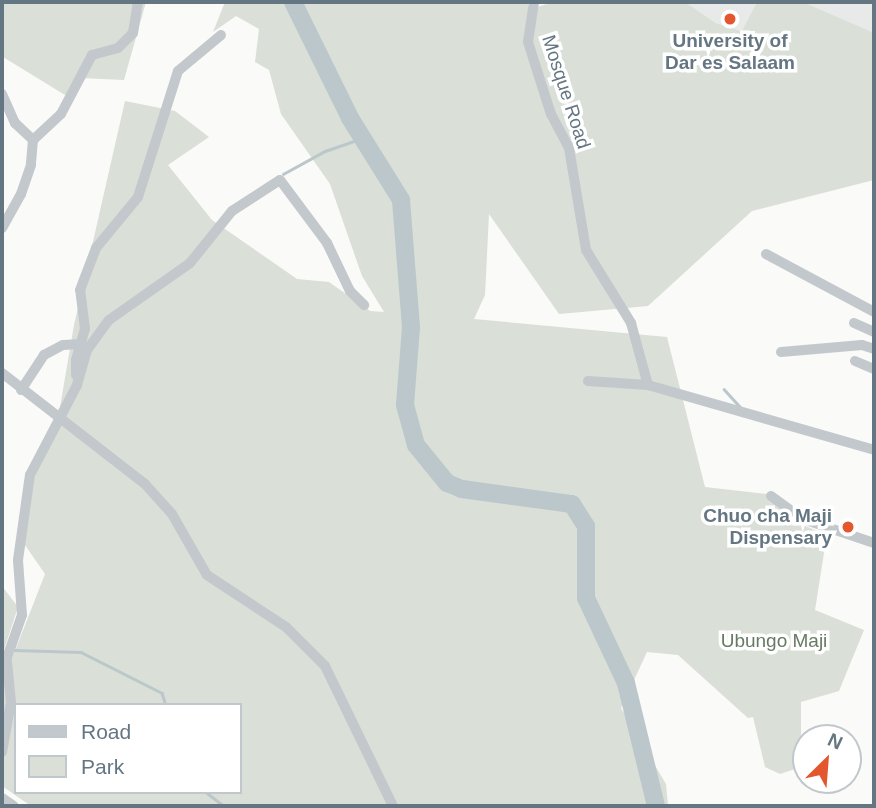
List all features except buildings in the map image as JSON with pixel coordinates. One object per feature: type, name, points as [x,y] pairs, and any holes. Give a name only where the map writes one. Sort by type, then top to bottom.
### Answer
[{"type":"street","points":[[2,228],[21,194],[33,140],[61,114],[92,55],[118,48],[133,33],[138,2]]},
{"type":"street","name":"Mosque Road","points":[[534,2],[528,42],[551,114],[569,148],[572,190],[586,250],[631,323],[648,385]]},
{"type":"street","points":[[77,385],[76,360],[85,329],[80,290],[96,248],[138,197],[178,71],[221,35]]},
{"type":"street","points":[[2,94],[15,123],[33,140]]},
{"type":"street","points":[[2,752],[11,702],[4,667],[22,615],[18,560],[30,475],[77,385],[87,350],[109,320],[190,263],[232,211],[280,180],[327,243],[350,291],[364,305]]},
{"type":"street","points":[[766,254],[874,312]]},
{"type":"street","points":[[854,323],[874,332]]},
{"type":"street","points":[[21,390],[54,348],[82,344]]},
{"type":"street","points":[[781,352],[862,345],[874,349]]},
{"type":"street","points":[[855,361],[874,369]]},
{"type":"street","points":[[2,373],[57,419],[107,451],[150,489],[172,514],[207,575],[286,627],[326,666],[393,806]]},
{"type":"street","points":[[588,381],[648,385],[874,450]]},
{"type":"street","points":[[771,496],[803,519],[874,543]]},
{"type":"street","points":[[2,798],[15,806]]},
{"type":"shaded area","name":"University of Dar es Salaam","points":[[685,2],[757,2],[743,31],[716,23]]},
{"type":"shaded area","name":"University of Dar es Salaam","points":[[803,2],[874,2],[874,33],[863,29]]},
{"type":"green space","points":[[2,2],[146,2],[124,80],[81,78],[65,95],[3,57]]},
{"type":"green space","name":"Ubungo Maji","points":[[225,2],[527,2],[530,9],[554,2],[685,2],[716,23],[742,31],[757,2],[803,2],[874,33],[874,180],[752,211],[648,306],[559,314],[489,214],[485,295],[474,319],[667,337],[705,487],[767,494],[793,521],[820,532],[826,540],[815,610],[864,630],[839,691],[801,702],[801,724],[792,724],[792,770],[780,774],[765,767],[753,717],[748,718],[678,655],[647,652],[621,708],[666,784],[668,806],[31,806],[2,786],[2,684],[45,574],[25,545],[20,518],[60,407],[74,325],[125,101],[175,111],[209,137],[168,165],[212,220],[297,279],[329,282],[370,311],[384,312],[362,276],[330,184],[281,114],[269,70],[255,62],[259,29],[236,16],[213,32]]},
{"type":"green space","points":[[2,586],[18,607],[2,656]]},
{"type":"waterway","points":[[293,2],[350,118],[401,200],[411,327],[405,405],[416,445],[447,483],[462,489],[572,504],[586,526],[586,598],[626,683],[656,806]]},
{"type":"waterway","points":[[283,174],[325,151],[362,138]]},
{"type":"waterway","points":[[724,389],[740,407]]},
{"type":"waterway","points":[[14,650],[81,652],[162,693],[165,703]]},
{"type":"waterway","points":[[209,794],[224,806]]},
{"type":"place","name":"University of Dar es Salaam","points":[[730,19]]},
{"type":"place","name":"Chuo cha Maji Dispensary","points":[[848,527]]}]
